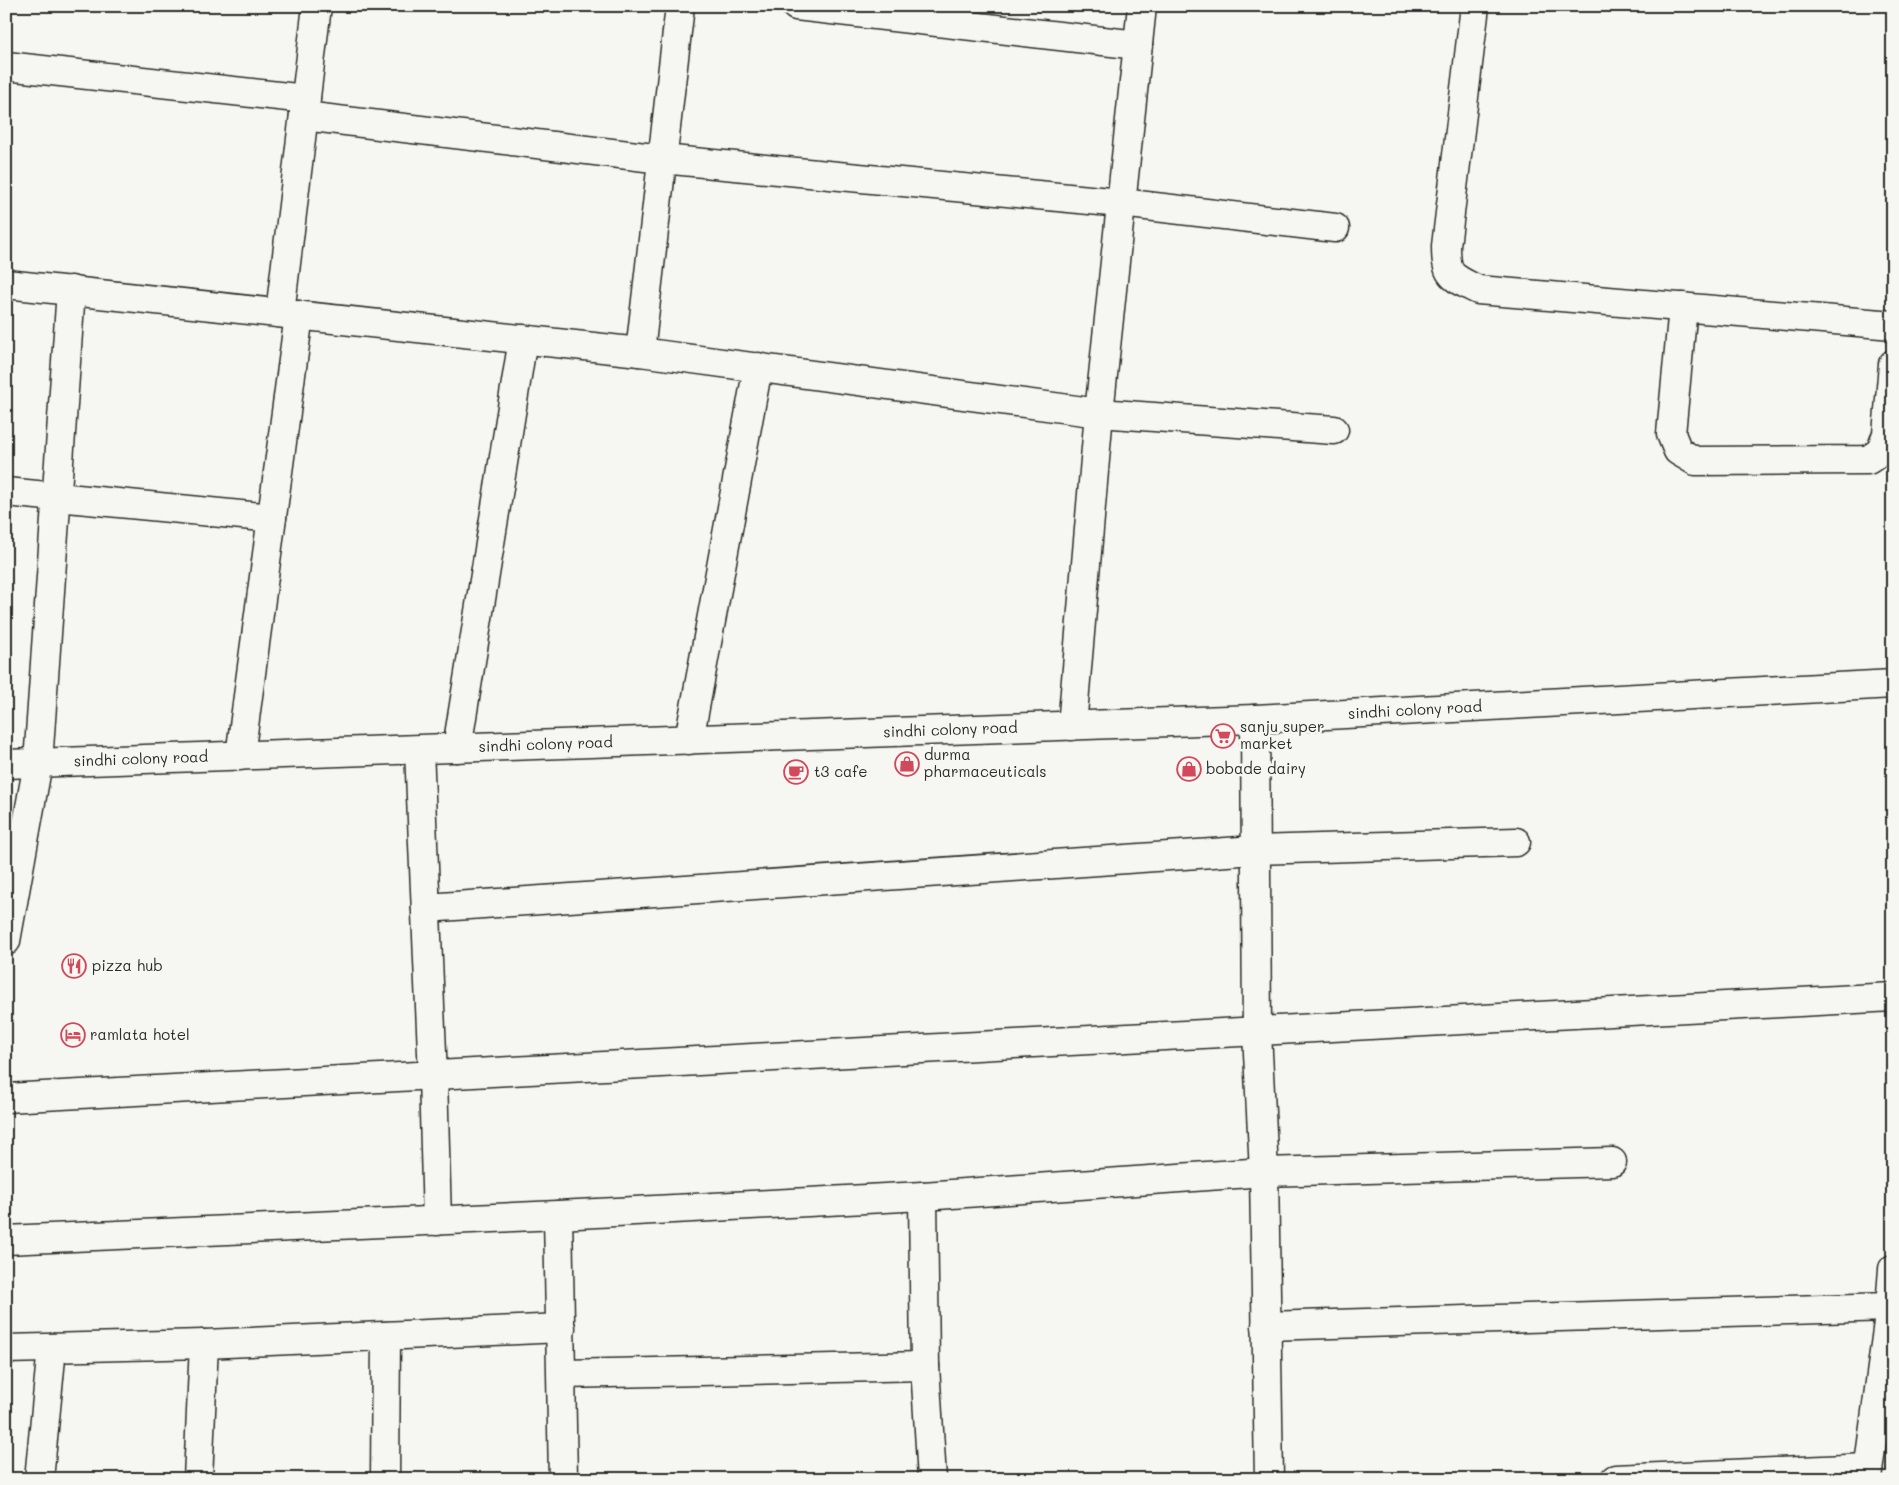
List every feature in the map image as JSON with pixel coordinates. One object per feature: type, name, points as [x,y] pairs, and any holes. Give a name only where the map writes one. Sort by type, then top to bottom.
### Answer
[{"type":"street","points":[[240,756],[272,518],[290,314],[305,108],[317,6]]},
{"type":"street","points":[[640,352],[680,6]]},
{"type":"street","points":[[796,6],[1138,45]]},
{"type":"street","points":[[1072,726],[1099,413],[1142,6]]},
{"type":"street","points":[[1475,6],[1446,246],[1446,266],[1457,279],[1478,290],[1893,325]]},
{"type":"street","points":[[6,66],[662,159],[1121,203],[1335,228]]},
{"type":"street","points":[[6,284],[640,352],[1099,413],[1334,430]]},
{"type":"street","points":[[6,941],[38,763],[71,290]]},
{"type":"street","points":[[1683,307],[1671,434],[1678,450],[1695,461],[1868,460],[1880,452],[1887,434],[1893,364]]},
{"type":"street","points":[[458,748],[522,339]]},
{"type":"street","points":[[689,740],[758,367]]},
{"type":"street","points":[[6,492],[272,518]]},
{"type":"street","name":"sindhi colony road","points":[[6,764],[1254,719],[1893,684]]},
{"type":"street","points":[[1254,719],[1256,1033],[1264,1172],[1270,1479]]},
{"type":"street","points":[[419,750],[434,1076],[437,1221]]},
{"type":"street","points":[[426,908],[1256,850],[1516,842]]},
{"type":"street","points":[[6,1098],[1256,1033],[1893,997]]},
{"type":"street","points":[[6,1240],[437,1221],[923,1196],[1264,1172],[1612,1162]]},
{"type":"street","points":[[923,1196],[924,1366],[932,1479]]},
{"type":"street","points":[[558,1215],[563,1479]]},
{"type":"street","points":[[1615,1479],[1868,1473],[1890,1307],[1893,1269]]},
{"type":"street","points":[[1266,1326],[1890,1307]]},
{"type":"street","points":[[6,1349],[204,1344],[561,1328]]},
{"type":"street","points":[[385,1479],[386,1336]]},
{"type":"street","points":[[198,1479],[204,1344]]},
{"type":"street","points":[[39,1479],[52,1348]]},
{"type":"street","points":[[562,1374],[924,1366]]},
{"type":"place","name":"sanju super market","points":[[1223,736]]},
{"type":"place","name":"durma pharmaceuticals","points":[[907,764]]},
{"type":"place","name":"bobade dairy","points":[[1189,769]]},
{"type":"place","name":"t3 cafe","points":[[796,772]]},
{"type":"place","name":"pizza hub","points":[[74,966]]},
{"type":"place","name":"ramlata hotel","points":[[73,1035]]}]
